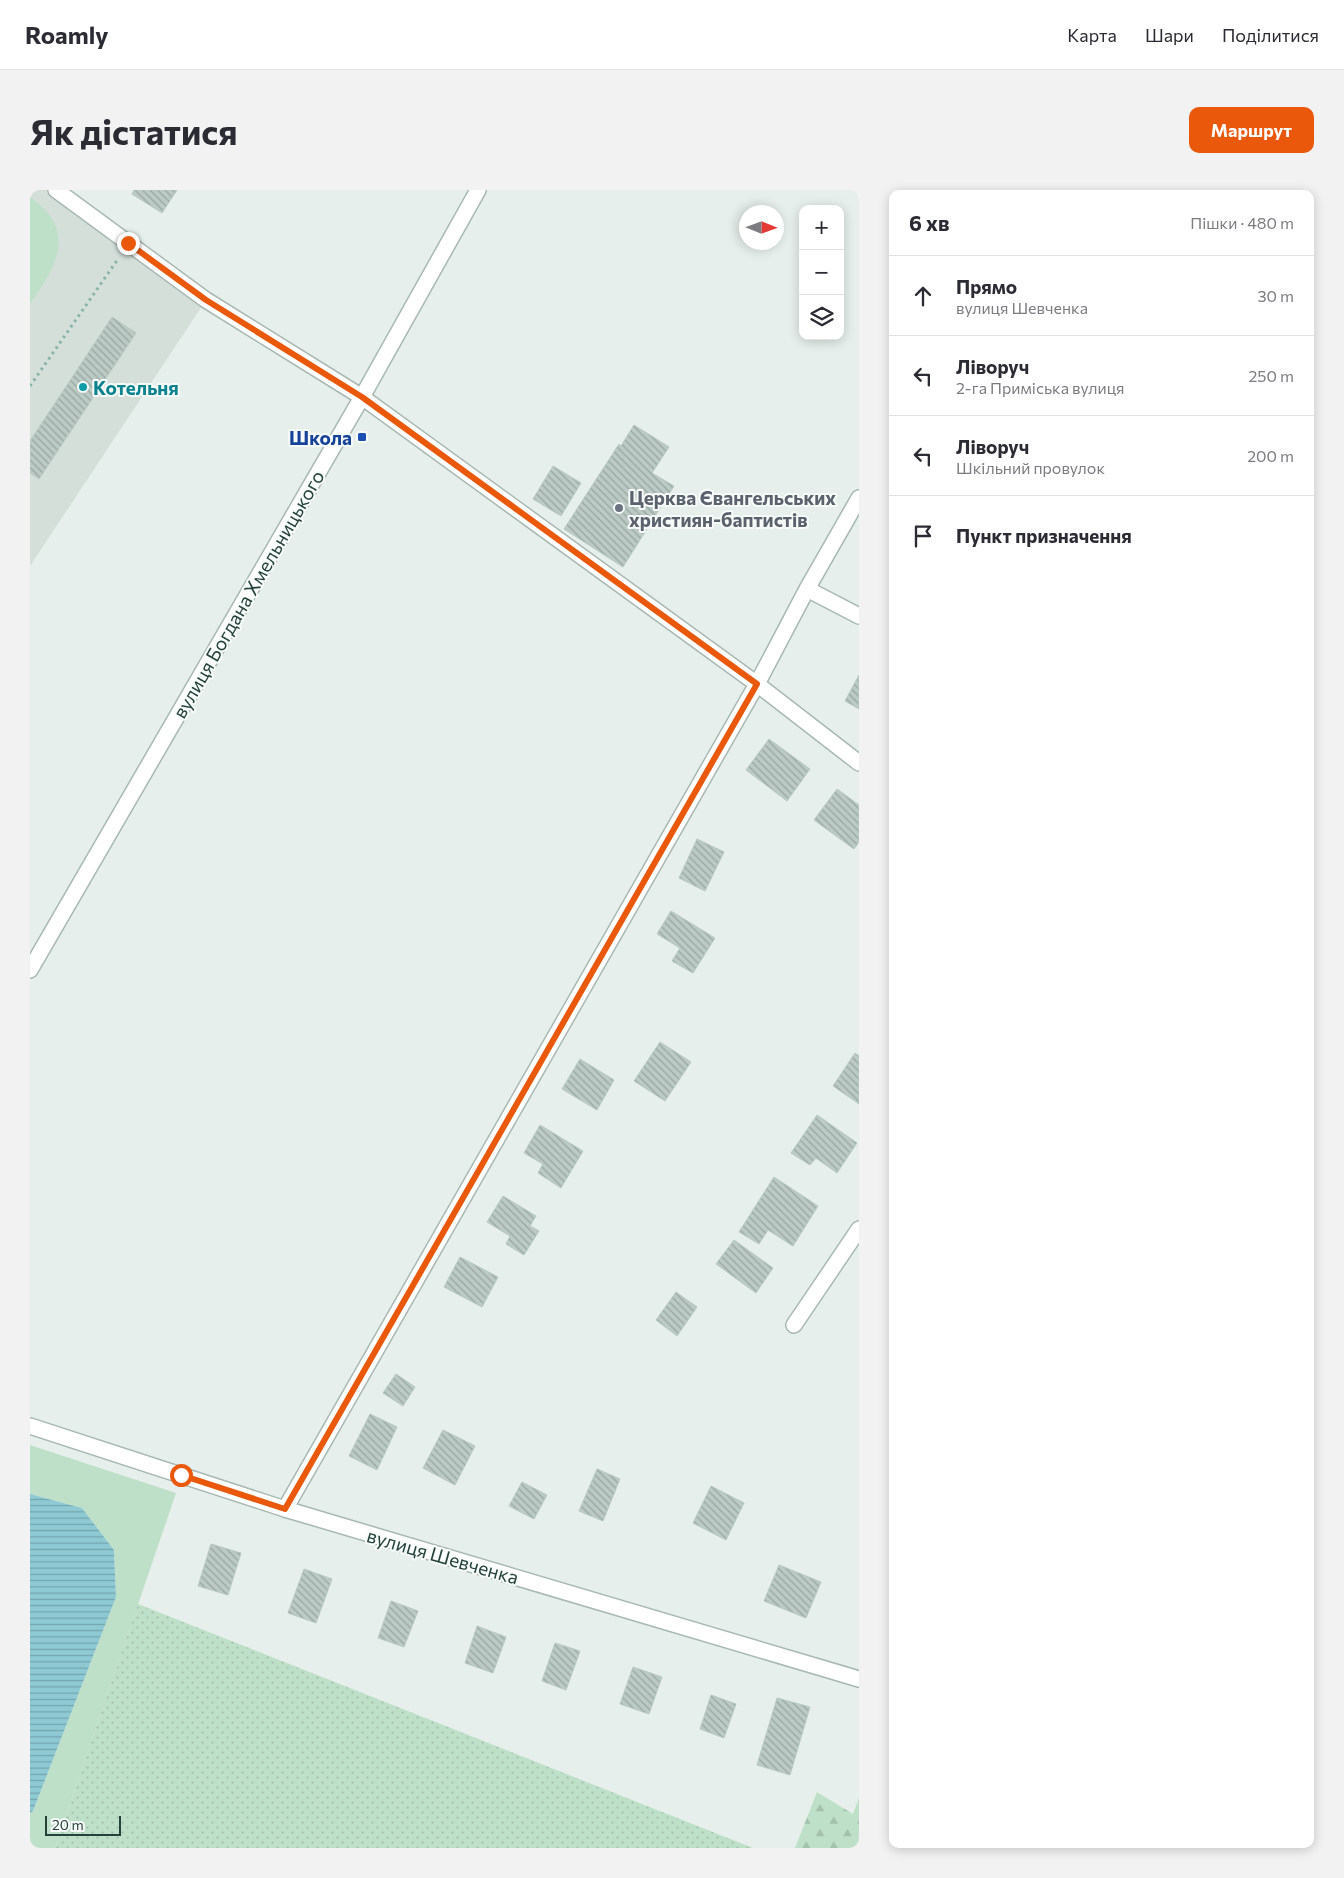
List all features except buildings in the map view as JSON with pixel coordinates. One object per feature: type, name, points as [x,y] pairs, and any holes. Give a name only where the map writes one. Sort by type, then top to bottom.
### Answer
[{"type":"street","points":[[56,190],[206,300],[362,397],[757,684],[859,763]]},
{"type":"street","name":"вулиця Богдана Хмельницького","points":[[30,970],[362,397],[478,190]]},
{"type":"street","points":[[285,1509],[757,684],[807,589],[859,498]]},
{"type":"street","points":[[807,589],[859,616]]},
{"type":"street","points":[[794,1324],[859,1229]]},
{"type":"street","name":"вулиця Шевченка","points":[[30,1426],[285,1509],[859,1679]]},
{"type":"path","points":[[30,386],[128,243]]},
{"type":"shaded area","points":[[30,190],[56,190],[206,300],[30,566]]},
{"type":"green space","points":[[30,197],[45,210],[54,223],[58,236],[58,249],[55,262],[48,276],[30,304]]},
{"type":"green space","points":[[30,1445],[176,1493],[55,1848],[30,1848],[30,1813],[33,1811],[116,1597],[114,1550],[82,1508],[30,1494]]},
{"type":"green space","points":[[138,1604],[753,1848],[55,1848]]},
{"type":"green space","points":[[817,1792],[853,1814],[859,1798],[859,1848],[795,1848]]},
{"type":"water","points":[[30,1494],[82,1508],[114,1550],[116,1597],[33,1811],[30,1813]]},
{"type":"place","name":"Котельня","points":[[83,387]]},
{"type":"place","name":"Школа","points":[[362,437]]},
{"type":"place","name":"Церква Євангельських християн-баптистів","points":[[619,508]]},
{"type":"route","points":[[128,243],[206,300],[362,397],[757,684],[285,1509],[181,1475]]}]
